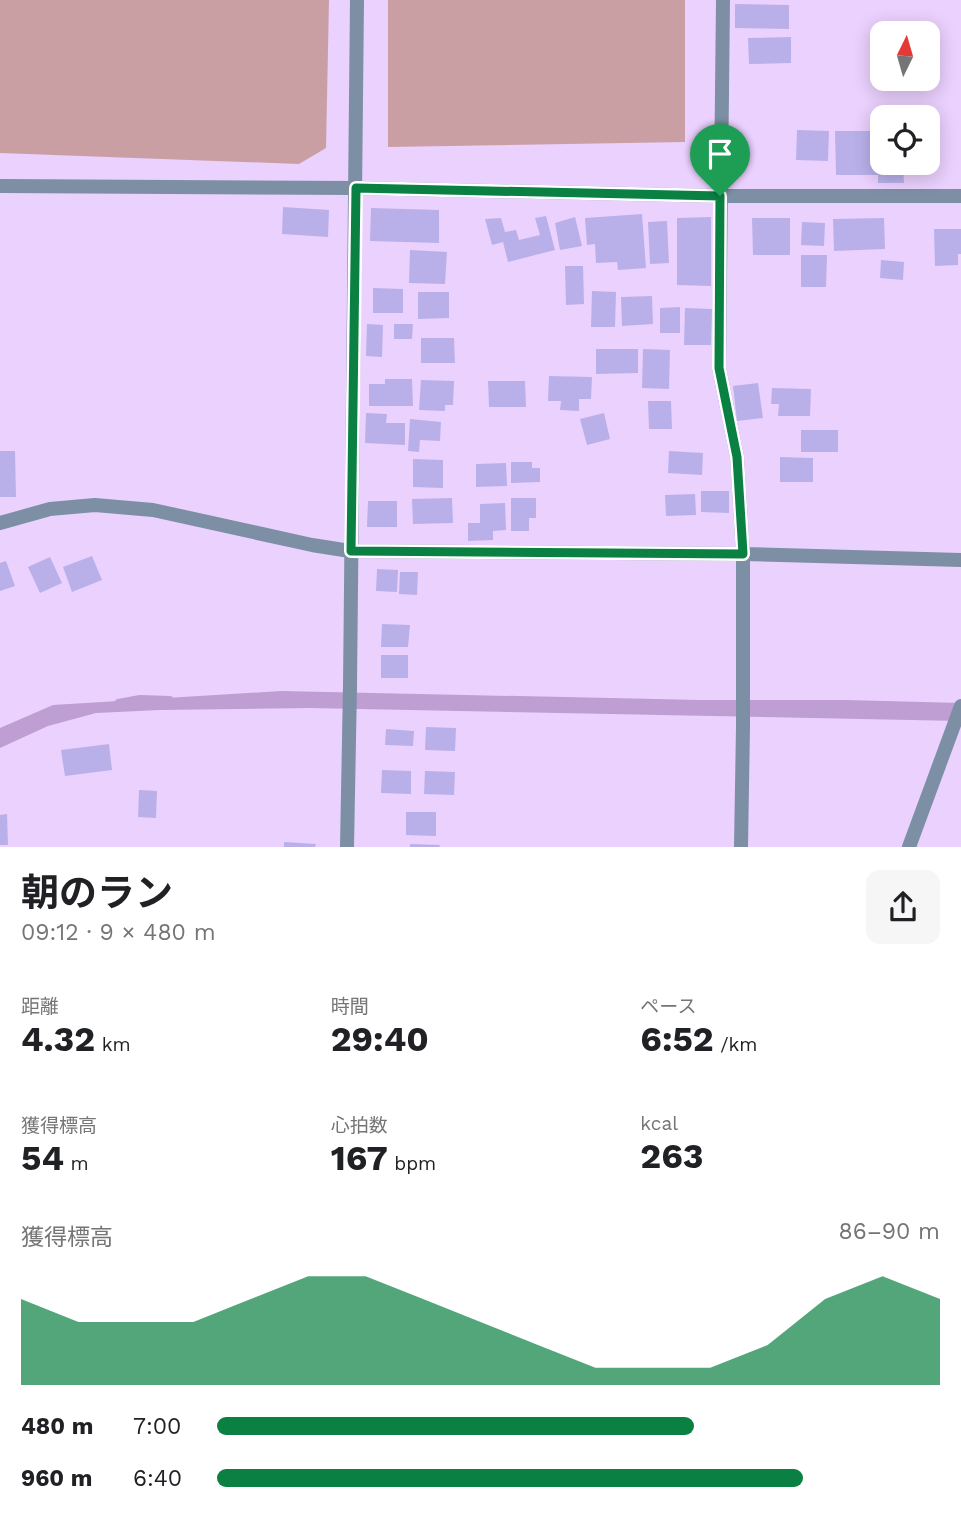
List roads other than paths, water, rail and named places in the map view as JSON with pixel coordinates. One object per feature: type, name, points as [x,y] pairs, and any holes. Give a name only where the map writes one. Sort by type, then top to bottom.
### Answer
[{"type":"street","points":[[347,847],[357,0]]},
{"type":"street","points":[[723,0],[719,368],[737,457],[743,554],[741,847]]},
{"type":"street","points":[[0,186],[356,188],[720,196],[961,196]]},
{"type":"street","points":[[0,523],[50,509],[95,505],[153,510],[351,551],[743,554],[961,560]]},
{"type":"street","points":[[909,847],[961,706]]},
{"type":"waterway","points":[[118,702],[140,698],[170,699]]}]
